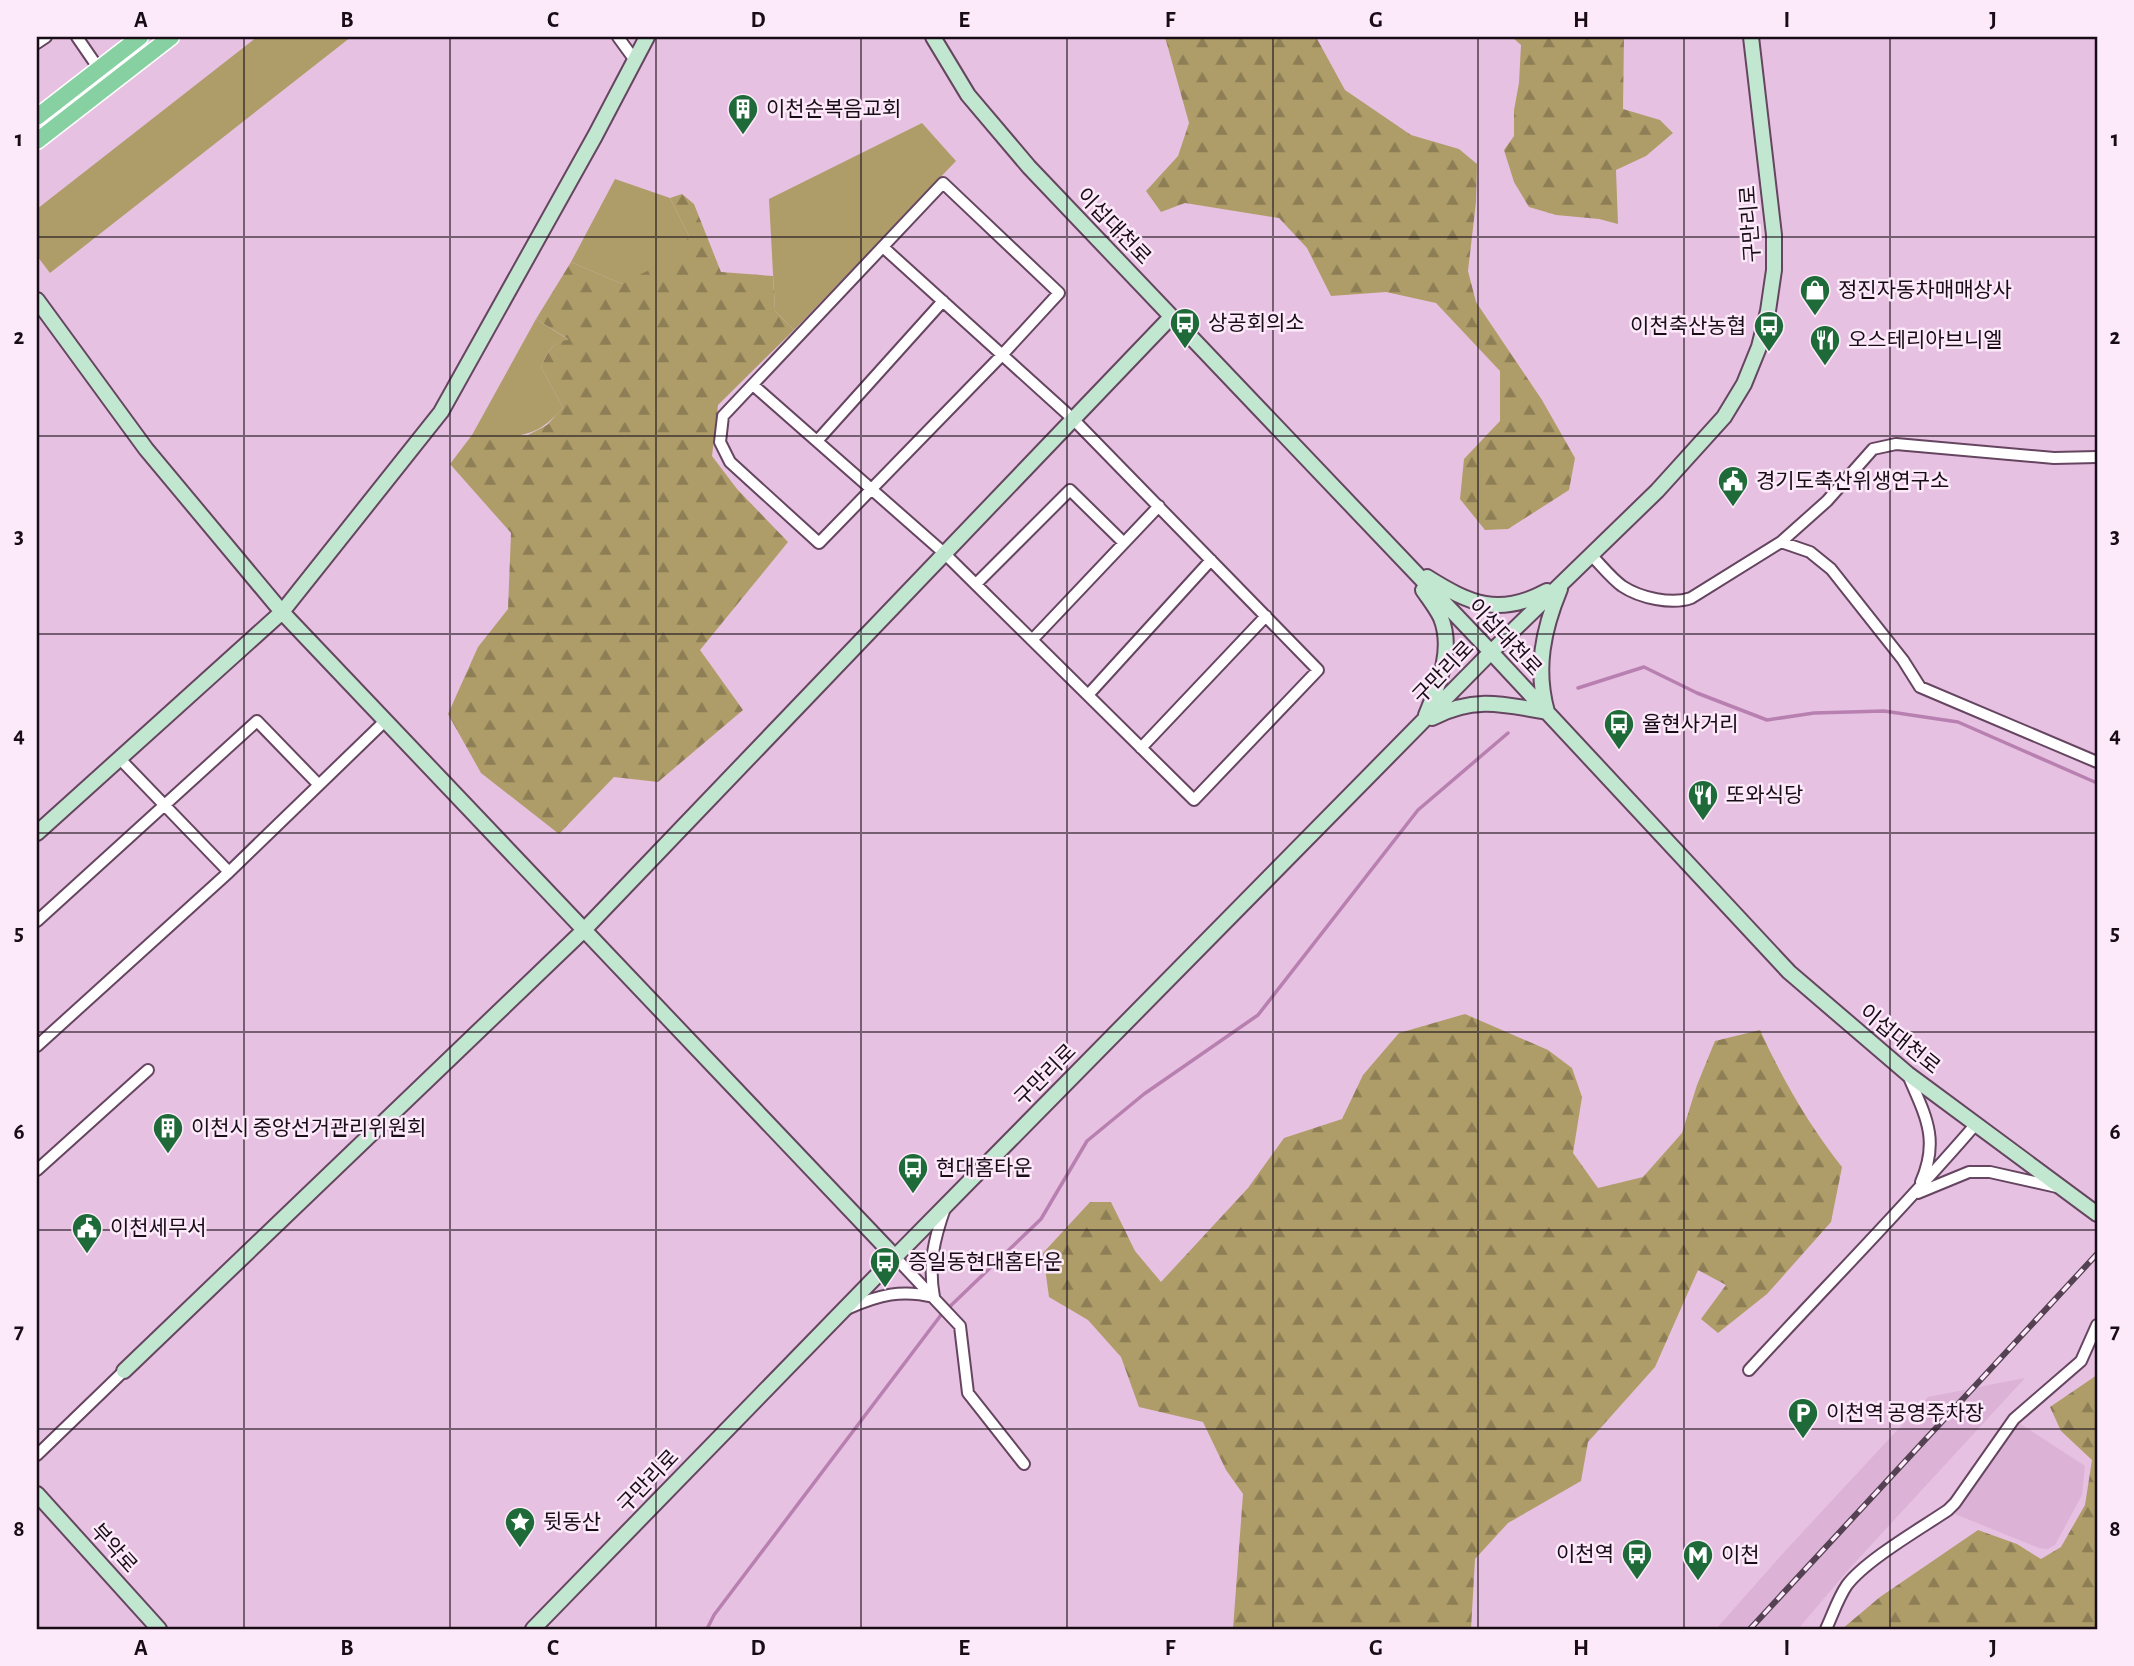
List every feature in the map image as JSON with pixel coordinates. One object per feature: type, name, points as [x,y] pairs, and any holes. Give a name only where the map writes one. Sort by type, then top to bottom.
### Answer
[{"type":"main road","points":[[37,117],[141,37]]},
{"type":"main road","points":[[37,141],[171,37]]},
{"type":"street","points":[[37,43],[46,37]]},
{"type":"street","points":[[77,37],[99,69]]},
{"type":"street","points":[[618,37],[634,59]]},
{"type":"street","points":[[37,833],[282,612],[441,412],[647,37]]},
{"type":"street","name":"이섭대천로","points":[[933,37],[968,95],[996,131],[1491,652],[1789,972],[1908,1074],[2097,1214]]},
{"type":"street","name":"구만리로","points":[[533,1629],[1491,652],[1657,491],[1724,417],[1744,384],[1759,347],[1773,289],[1774,235],[1751,37]]},
{"type":"street","points":[[943,183],[1059,293],[1002,355],[819,543],[730,462],[720,442],[723,416],[943,183]]},
{"type":"street","points":[[753,385],[944,553],[1194,800],[1318,670],[1073,419],[884,247]]},
{"type":"street","points":[[37,300],[146,449],[282,612],[957,1321],[960,1326],[968,1393],[1024,1464]]},
{"type":"street","points":[[817,441],[943,301]]},
{"type":"street","points":[[37,1455],[584,930],[1171,317]]},
{"type":"street","points":[[1591,555],[1627,590],[1681,602],[1781,542],[1827,501],[1868,453],[1881,446],[1896,444],[2054,458],[2097,457]]},
{"type":"street","points":[[976,584],[1070,490],[1124,543]]},
{"type":"street","points":[[1032,640],[1158,506]]},
{"type":"street","points":[[1781,542],[1810,552],[1831,569],[1903,660],[1920,687],[2097,762]]},
{"type":"street","points":[[1088,695],[1211,560]]},
{"type":"street","points":[[1408,565],[1459,597],[1486,605],[1506,605],[1531,599],[1564,582]]},
{"type":"street","points":[[1408,565],[1440,618],[1445,639],[1445,660],[1422,724]]},
{"type":"street","points":[[1422,724],[1452,708],[1474,704],[1505,705],[1547,712],[1540,669],[1543,644],[1549,615],[1564,582]]},
{"type":"street","points":[[1142,748],[1266,616]]},
{"type":"street","points":[[37,921],[257,721],[319,785]]},
{"type":"street","points":[[39,1040],[229,872],[385,721]]},
{"type":"street","points":[[119,758],[229,872]]},
{"type":"street","points":[[37,1170],[148,1070]]},
{"type":"street","points":[[1908,1074],[1931,1134],[1929,1163],[1916,1194]]},
{"type":"street","points":[[1749,1370],[1916,1194],[1975,1125]]},
{"type":"street","points":[[1916,1194],[1969,1172],[1990,1172],[2058,1187]]},
{"type":"street","points":[[934,1297],[930,1277],[931,1257],[946,1205]]},
{"type":"street","points":[[843,1310],[875,1296],[916,1293],[934,1297]]},
{"type":"street","points":[[1826,1629],[1849,1583],[1866,1567],[1948,1510],[1963,1493],[2014,1419],[2081,1361],[2097,1325]]},
{"type":"street","name":"부악로","points":[[37,1494],[159,1629]]},
{"type":"shaded area","points":[[2025,1378],[1849,1569],[1798,1629],[1716,1629],[1928,1397]]},
{"type":"shaded area","points":[[2019,1423],[2085,1466],[2082,1495],[2055,1545],[2048,1549],[2039,1548],[1955,1514],[2006,1432]]},
{"type":"green space","points":[[257,37],[351,37],[50,273],[37,256],[37,209]]},
{"type":"green space","points":[[1165,37],[1316,37],[1345,90],[1411,135],[1459,149],[1477,164],[1476,202],[1468,271],[1476,302],[1542,400],[1575,458],[1569,490],[1508,529],[1485,530],[1460,499],[1464,459],[1500,421],[1500,371],[1436,303],[1386,292],[1331,296],[1307,248],[1279,218],[1185,203],[1161,212],[1146,191],[1178,156],[1189,123]]},
{"type":"green space","points":[[1512,37],[1624,37],[1623,109],[1660,120],[1673,133],[1646,156],[1616,170],[1618,224],[1599,219],[1556,215],[1529,207],[1514,182],[1504,150],[1514,136],[1514,110],[1519,83],[1521,45]]},
{"type":"green space","points":[[922,123],[956,161],[794,330],[775,311],[769,199]]},
{"type":"green space","points":[[615,179],[670,198],[689,236],[678,255],[622,284],[571,262]]},
{"type":"green space","points":[[682,194],[694,204],[721,272],[773,276],[775,311],[794,330],[718,405],[712,456],[737,489],[788,542],[700,650],[743,710],[658,782],[614,777],[559,834],[481,773],[448,714],[478,647],[508,609],[511,533],[450,464],[472,435],[528,435],[547,425],[563,408],[541,367],[554,345],[568,339],[536,319],[571,262],[622,284],[689,236],[670,198]]},
{"type":"green space","points":[[536,319],[569,340],[555,345],[548,352],[541,367],[563,408],[541,427],[522,435],[472,435]]},
{"type":"green space","points":[[1465,1014],[1548,1050],[1572,1068],[1582,1097],[1573,1153],[1598,1188],[1643,1177],[1682,1133],[1715,1041],[1760,1030],[1797,1101],[1842,1167],[1831,1222],[1767,1294],[1718,1333],[1701,1319],[1726,1285],[1698,1270],[1655,1367],[1588,1442],[1581,1481],[1508,1523],[1475,1559],[1471,1629],[1233,1629],[1243,1494],[1226,1470],[1203,1422],[1139,1407],[1121,1357],[1088,1320],[1049,1297],[1043,1253],[1090,1202],[1111,1202],[1135,1251],[1161,1282],[1248,1188],[1284,1138],[1342,1119],[1363,1075],[1399,1033]]},
{"type":"green space","points":[[2097,1375],[2097,1629],[1842,1629],[1880,1597],[1978,1530],[2017,1544],[2041,1559],[2061,1547],[2085,1505],[2092,1460],[2061,1431],[2050,1407]]},
{"type":"waterway","points":[[1578,688],[1644,667],[1697,693],[1767,720],[1814,713],[1884,711],[1958,722],[2097,783]]},
{"type":"waterway","points":[[707,1629],[714,1615],[941,1315],[1041,1219],[1087,1141],[1144,1094],[1258,1015],[1418,810],[1508,733]]},
{"type":"railway","points":[[1750,1629],[2097,1254]]},
{"type":"place","name":"이천순복음교회","points":[[743,136]]},
{"type":"place","name":"정진자동차매매상사","points":[[1815,317]]},
{"type":"place","name":"상공회의소","points":[[1185,350]]},
{"type":"place","name":"이천축산농협","points":[[1769,353]]},
{"type":"place","name":"오스테리아브니엘","points":[[1825,367]]},
{"type":"place","name":"경기도축산위생연구소","points":[[1733,508]]},
{"type":"place","name":"율현사거리","points":[[1619,751]]},
{"type":"place","name":"또와식당","points":[[1703,822]]},
{"type":"place","name":"이천시 중앙선거관리위원회","points":[[168,1155]]},
{"type":"place","name":"현대홈타운","points":[[913,1195]]},
{"type":"place","name":"이천세무서","points":[[87,1255]]},
{"type":"place","name":"증일동현대홈타운","points":[[885,1289]]},
{"type":"place","name":"이천역 공영주차장","points":[[1803,1440]]},
{"type":"place","name":"뒷동산","points":[[520,1549]]},
{"type":"place","name":"이천역","points":[[1637,1581]]},
{"type":"place","name":"이천","points":[[1698,1582]]}]
